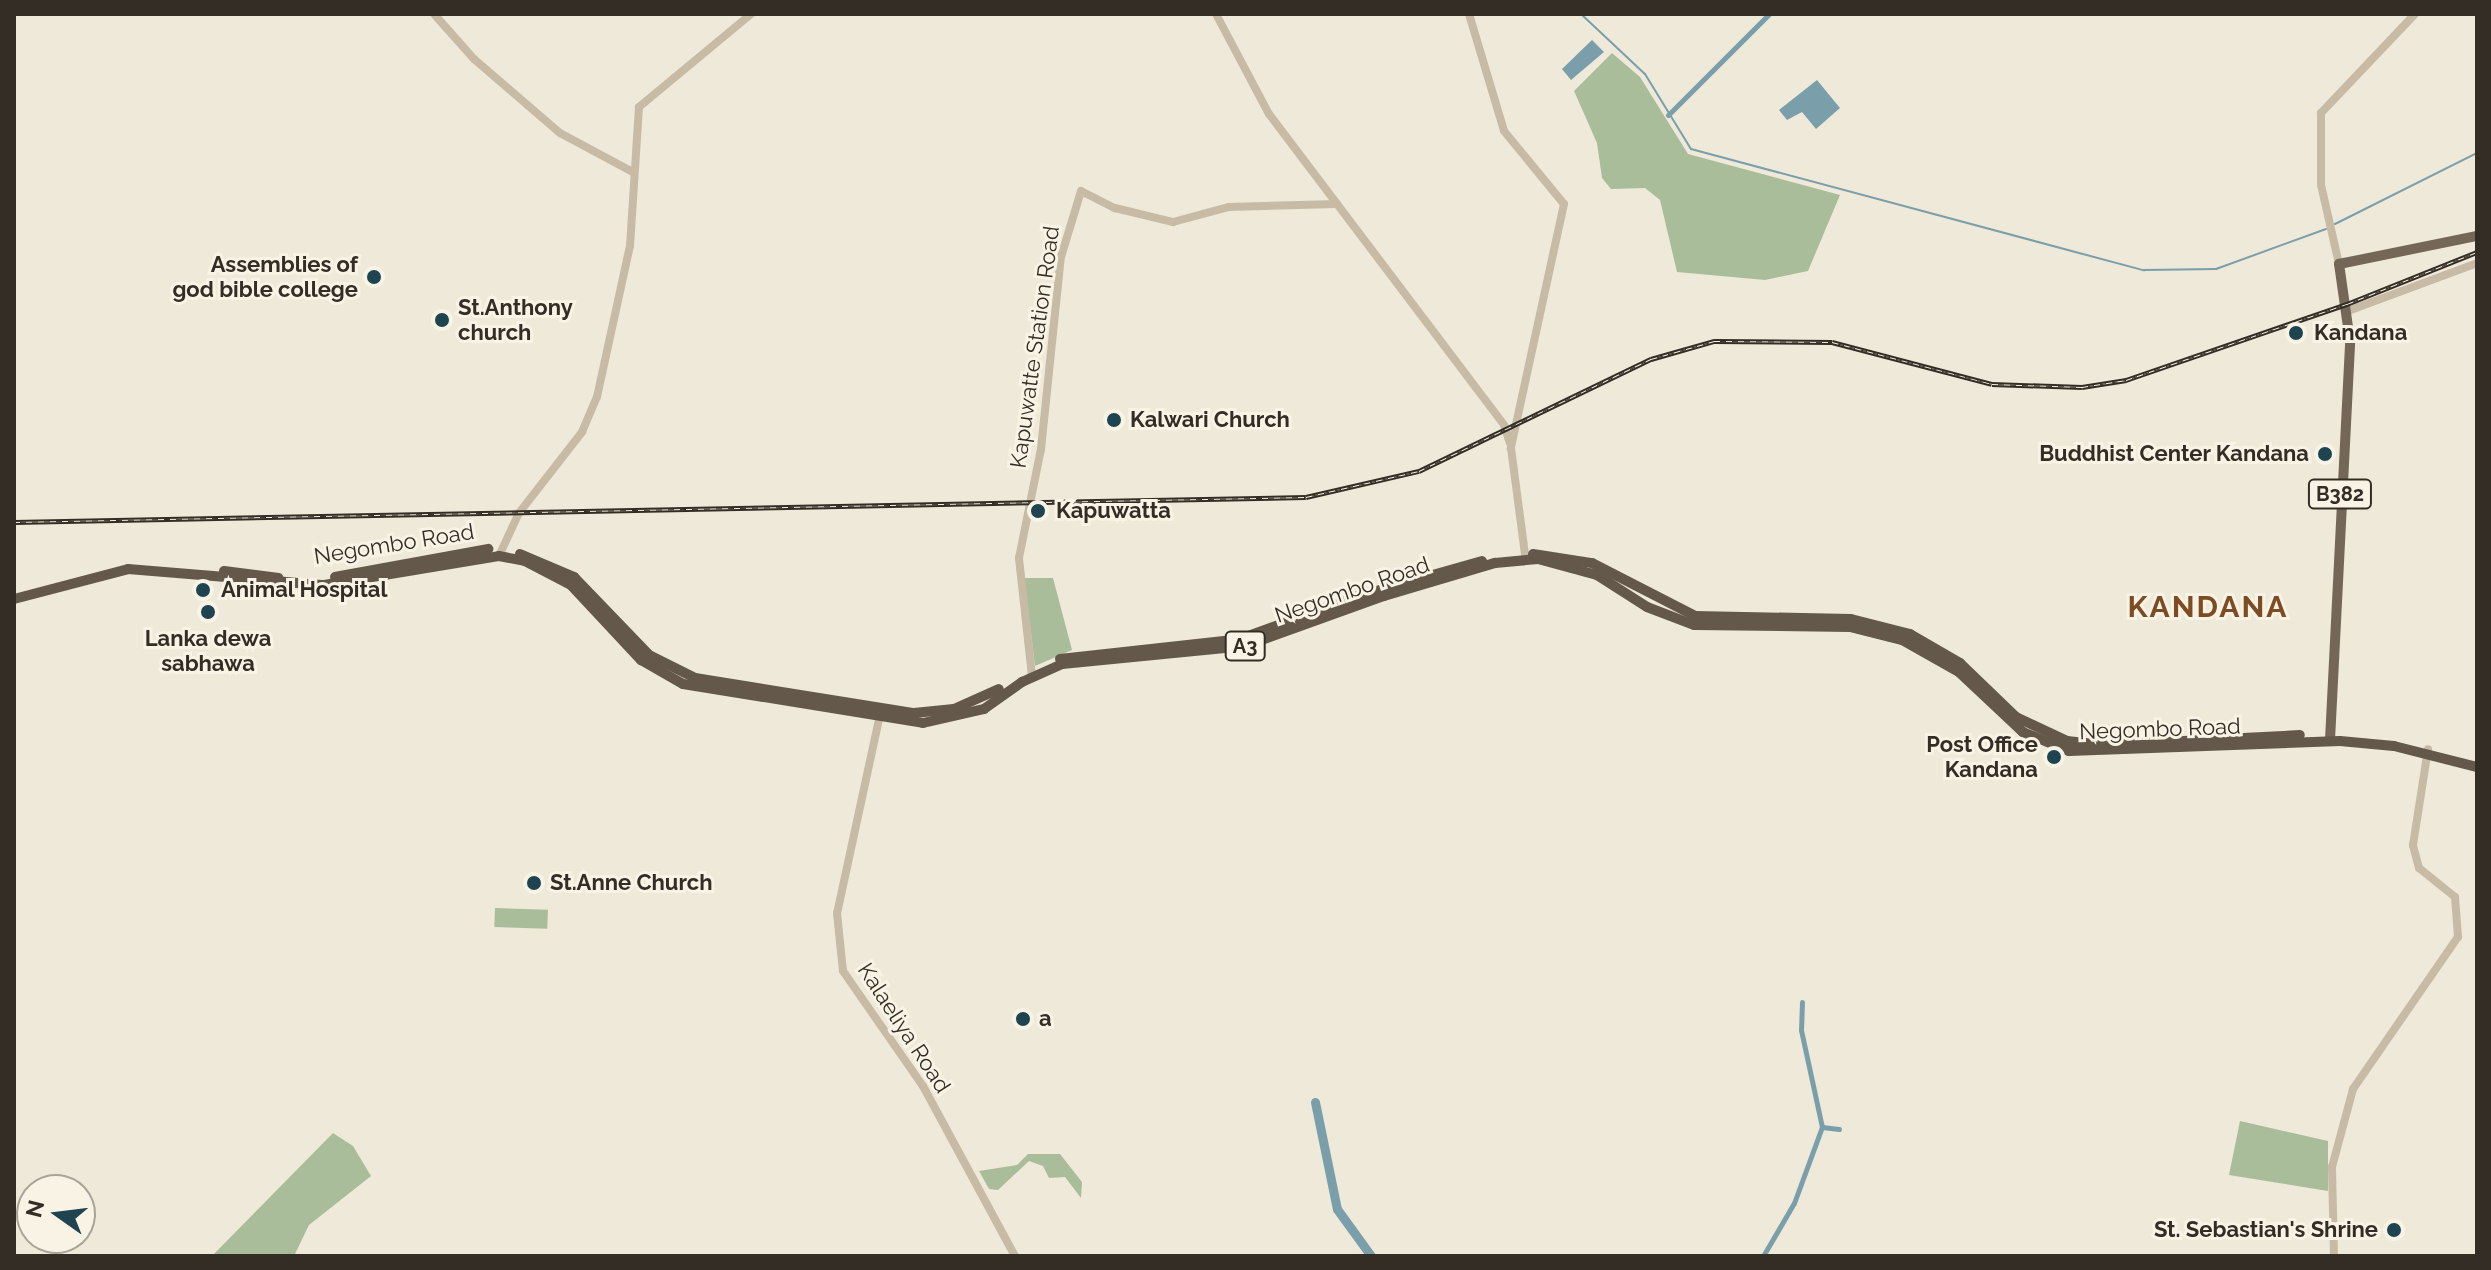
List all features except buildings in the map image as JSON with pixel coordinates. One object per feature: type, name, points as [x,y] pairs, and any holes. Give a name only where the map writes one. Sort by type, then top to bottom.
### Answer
[{"type":"highway","name":"Negombo Road","points":[[14,592],[136,563],[306,579],[497,553],[540,559],[574,577],[649,655],[682,674],[880,714],[954,709],[1032,673],[1098,652],[1258,635],[1391,586],[1525,554],[1592,563],[1660,603],[1712,619],[1834,617],[1885,626],[1928,642],[1983,690]]},
{"type":"highway","name":"Negombo Road","points":[[14,599],[128,569],[324,585],[497,553]]},
{"type":"highway","name":"Negombo Road","points":[[1032,673],[1062,664],[1245,646],[1384,596],[1495,563],[1538,559],[1597,575],[1647,607],[1694,625],[1841,626],[1887,635],[1933,655],[2026,723],[2079,743],[2330,737],[2477,760]]},
{"type":"highway","name":"Negombo Road","points":[[2427,752],[2477,767]]},
{"type":"main road","points":[[2339,264],[2477,236]]},
{"type":"main road","name":"B382","points":[[2330,737],[2348,311],[2339,264]]},
{"type":"street","points":[[434,14],[474,59],[560,133],[631,171]]},
{"type":"street","points":[[497,553],[519,513],[582,432],[597,397],[630,246],[631,171],[644,99],[751,14]]},
{"type":"street","points":[[1216,14],[1269,114],[1507,429],[1525,554]]},
{"type":"street","points":[[1469,14],[1504,131],[1564,204],[1511,448]]},
{"type":"street","points":[[2339,264],[2321,185],[2321,113],[2415,14]]},
{"type":"street","name":"Kapuwatte Station Road","points":[[1032,673],[1019,558],[1041,449],[1061,257],[1081,191],[1115,208],[1173,222],[1229,207],[1337,204]]},
{"type":"street","points":[[2348,311],[2477,263]]},
{"type":"street","name":"Kalaeliya Road","points":[[880,714],[837,913],[843,971],[923,1086],[1015,1256]]},
{"type":"street","points":[[2334,1256],[2332,1167],[2353,1089],[2458,937],[2455,897],[2428,877],[2415,857],[2427,752]]},
{"type":"green space","points":[[1612,53],[1640,77],[1688,154],[1840,195],[1808,271],[1765,280],[1677,272],[1660,200],[1645,188],[1611,189],[1602,178],[1597,143],[1574,91]]},
{"type":"green space","points":[[1024,578],[1053,578],[1072,650],[1035,666]]},
{"type":"green space","points":[[495,908],[548,910],[547,929],[494,927]]},
{"type":"green space","points":[[2240,1121],[2328,1141],[2328,1191],[2229,1175]]},
{"type":"green space","points":[[333,1133],[353,1146],[371,1176],[309,1225],[294,1256],[212,1256]]},
{"type":"green space","points":[[1028,1154],[1060,1154],[1082,1182],[1081,1198],[1065,1177],[1049,1178],[1043,1166],[1029,1161],[998,1190],[989,1189],[979,1171],[1017,1165]]},
{"type":"water","points":[[1592,40],[1604,52],[1571,80],[1562,69]]},
{"type":"water","points":[[1817,80],[1840,108],[1816,129],[1802,112],[1787,120],[1779,110]]},
{"type":"waterway","points":[[1581,14],[1645,74],[1691,149],[2144,270],[2216,269],[2326,229]]},
{"type":"waterway","points":[[1668,115],[1769,14]]},
{"type":"waterway","points":[[2335,224],[2477,153]]},
{"type":"waterway","points":[[1802,1002],[1801,1030],[1822,1127],[1839,1129]]},
{"type":"waterway","points":[[1315,1102],[1337,1209],[1371,1256]]},
{"type":"waterway","points":[[1763,1256],[1794,1203],[1822,1127]]},
{"type":"railway","points":[[14,522],[1306,497],[1419,471],[1651,359],[1714,341],[1832,342],[1992,384],[2082,387],[2126,380],[2347,304],[2477,252]]},
{"type":"place","name":"Assemblies of god bible college","points":[[374,277]]},
{"type":"place","name":"St.Anthony church","points":[[442,320]]},
{"type":"place","name":"Kandana","points":[[2296,333]]},
{"type":"place","name":"Kalwari Church","points":[[1114,420]]},
{"type":"place","name":"Buddhist Center Kandana","points":[[2325,454]]},
{"type":"place","name":"Kapuwatta","points":[[1038,511]]},
{"type":"place","name":"Animal Hospital","points":[[203,590]]},
{"type":"place","name":"Lanka dewa sabhawa","points":[[208,612]]},
{"type":"place","name":"Post Office Kandana","points":[[2054,757]]},
{"type":"place","name":"St.Anne Church","points":[[534,883]]},
{"type":"place","name":"a","points":[[1023,1019]]},
{"type":"place","name":"St. Sebastian's Shrine","points":[[2394,1230]]},
{"type":"district","name":"KANDANA","points":[[2208,607]]}]
